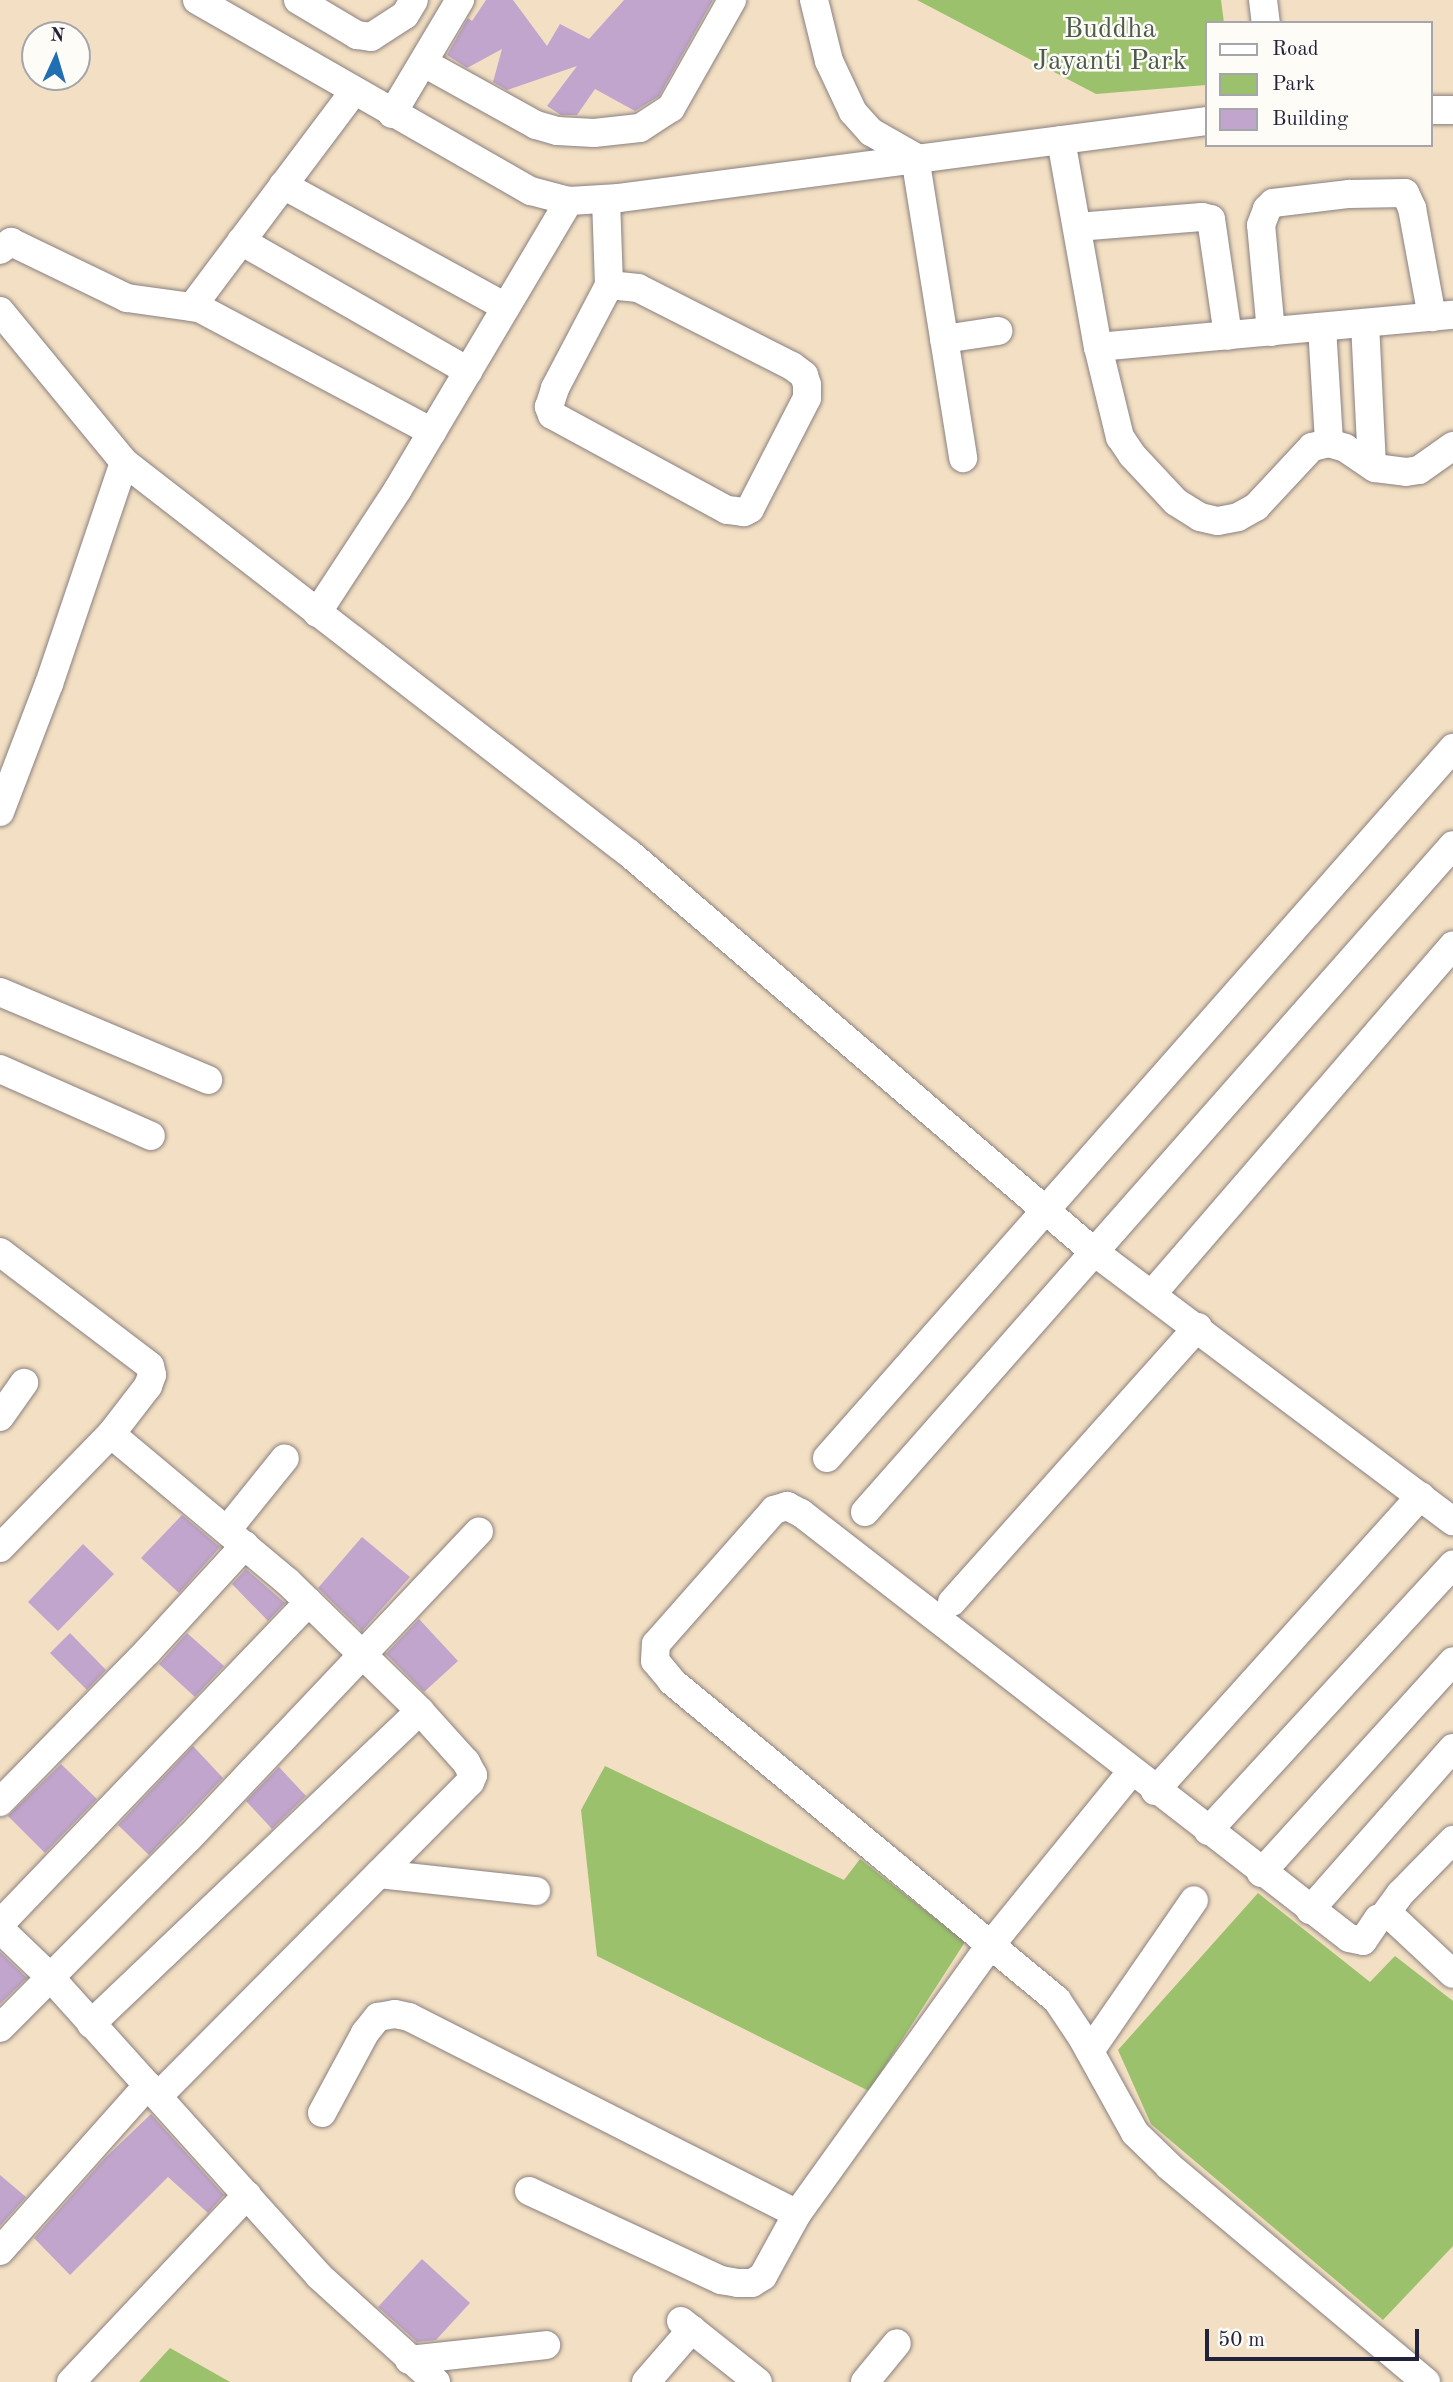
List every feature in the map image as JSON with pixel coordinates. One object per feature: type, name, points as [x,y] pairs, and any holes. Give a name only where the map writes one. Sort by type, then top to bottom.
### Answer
[{"type":"street","points":[[197,0],[531,191],[569,201],[606,199],[1204,121]]},
{"type":"street","points":[[298,0],[356,35],[372,37],[405,15],[414,0]]},
{"type":"street","points":[[393,114],[460,0]]},
{"type":"street","points":[[424,63],[536,125],[557,131],[594,133],[640,128],[671,108],[733,0]]},
{"type":"street","points":[[814,0],[829,61],[853,112],[871,132],[915,157]]},
{"type":"street","points":[[1264,0],[1266,21]]},
{"type":"street","points":[[192,307],[354,91]]},
{"type":"street","points":[[1432,110],[1453,110]]},
{"type":"street","points":[[1061,140],[1098,347],[1120,437],[1132,455],[1176,502],[1200,517],[1218,521],[1238,517],[1256,507],[1312,447],[1329,443],[1345,448],[1372,466],[1406,472],[1419,470],[1453,446]]},
{"type":"street","points":[[915,157],[963,458]]},
{"type":"street","points":[[283,185],[506,307]]},
{"type":"street","points":[[1098,347],[1228,336],[1271,332],[1322,327],[1443,316],[1412,208],[1405,194],[1349,194],[1273,203],[1267,209],[1261,225],[1271,332]]},
{"type":"street","points":[[606,199],[605,242],[609,285],[555,388],[549,407],[552,415],[727,510],[744,512],[750,509],[807,398],[804,375],[792,366],[638,288],[609,285]]},
{"type":"street","points":[[317,613],[432,432],[569,201]]},
{"type":"street","points":[[1077,228],[1202,217],[1211,219],[1228,336]]},
{"type":"street","points":[[241,241],[468,371]]},
{"type":"street","points":[[0,250],[11,242],[127,298],[192,307],[432,432]]},
{"type":"street","points":[[0,311],[124,462],[630,854],[1093,1251],[1153,1293],[1453,1521]]},
{"type":"street","points":[[1365,323],[1372,466]]},
{"type":"street","points":[[1322,327],[1329,443]]},
{"type":"street","points":[[944,339],[998,331]]},
{"type":"street","points":[[0,813],[49,684],[124,462]]},
{"type":"street","points":[[827,1458],[1453,748]]},
{"type":"street","points":[[865,1512],[1453,845]]},
{"type":"street","points":[[1153,1293],[1453,946]]},
{"type":"street","points":[[0,992],[208,1080]]},
{"type":"street","points":[[0,1069],[151,1136]]},
{"type":"street","points":[[0,1548],[111,1434],[148,1386],[152,1375],[150,1366],[1,1254]]},
{"type":"street","points":[[952,1602],[1198,1327]]},
{"type":"street","points":[[0,1417],[24,1383]]},
{"type":"street","points":[[0,2251],[153,2090],[379,1874],[470,1782],[472,1776],[466,1762],[420,1711],[309,1602],[236,1537],[111,1434]]},
{"type":"street","points":[[0,1802],[147,1652],[236,1537],[285,1458]]},
{"type":"street","points":[[1155,1791],[1421,1496]]},
{"type":"street","points":[[1426,2382],[1169,2166],[1135,2133],[1090,2052],[1057,2000],[989,1947],[672,1681],[655,1661],[656,1644],[664,1631],[774,1510],[787,1506],[801,1513],[1261,1873],[1357,1942],[1369,1937],[1400,1894],[1453,1840]]},
{"type":"street","points":[[0,2028],[363,1656],[479,1531]]},
{"type":"street","points":[[1208,1831],[1453,1565]]},
{"type":"street","points":[[309,1602],[0,1927],[50,1977],[319,2276],[436,2382]]},
{"type":"street","points":[[1261,1873],[1453,1661]]},
{"type":"street","points":[[91,2024],[420,1711]]},
{"type":"street","points":[[1310,1910],[1453,1748]]},
{"type":"street","points":[[529,2192],[721,2280],[752,2283],[763,2276],[797,2214],[989,1947],[1131,1772]]},
{"type":"street","points":[[379,1874],[536,1891]]},
{"type":"street","points":[[1090,2052],[1194,1900]]},
{"type":"street","points":[[1384,1916],[1395,1918],[1452,1970]]},
{"type":"street","points":[[322,2113],[365,2034],[378,2017],[395,2014],[409,2017],[797,2214]]},
{"type":"street","points":[[71,2382],[247,2195]]},
{"type":"street","points":[[646,2382],[686,2325],[758,2382]]},
{"type":"street","points":[[865,2382],[897,2343]]},
{"type":"street","points":[[410,2360],[546,2345]]},
{"type":"green space","name":"Buddha Jayanti Park","points":[[917,0],[1221,0],[1224,21],[1204,21],[1204,85],[1096,94]]},
{"type":"green space","points":[[605,1766],[844,1880],[860,1859],[965,1942],[869,2091],[597,1956],[581,1810]]},
{"type":"green space","points":[[1258,1893],[1370,1982],[1395,1956],[1453,2001],[1453,2246],[1383,2320],[1151,2124],[1118,2050]]},
{"type":"green space","points":[[170,2348],[230,2382],[139,2382]]},
{"type":"building","points":[[486,0],[513,0],[547,46],[560,24],[589,39],[624,0],[713,0],[659,96],[635,111],[595,89],[577,115],[561,115],[547,106],[577,66],[507,90],[493,82],[502,49],[467,68],[447,55],[468,18],[472,21]]},
{"type":"building","points":[[182,1515],[220,1547],[179,1593],[141,1558]]},
{"type":"building","points":[[362,1537],[410,1577],[362,1631],[318,1588]]},
{"type":"building","points":[[83,1544],[114,1574],[58,1631],[28,1602]]},
{"type":"building","points":[[246,1569],[285,1603],[268,1621],[232,1584]]},
{"type":"building","points":[[419,1619],[458,1661],[424,1692],[386,1654]]},
{"type":"building","points":[[70,1633],[106,1670],[87,1690],[50,1653]]},
{"type":"building","points":[[187,1633],[224,1666],[195,1697],[159,1664]]},
{"type":"building","points":[[193,1746],[223,1778],[149,1855],[118,1825]]},
{"type":"building","points":[[61,1764],[97,1799],[45,1853],[8,1816]]},
{"type":"building","points":[[279,1767],[306,1796],[272,1829],[246,1801]]},
{"type":"building","points":[[0,1952],[27,1978],[0,2004]]},
{"type":"building","points":[[151,2114],[224,2195],[208,2213],[168,2177],[70,2275],[34,2238],[105,2158]]},
{"type":"building","points":[[0,2175],[26,2197],[0,2226]]},
{"type":"building","points":[[422,2259],[470,2303],[436,2340],[417,2342],[378,2307]]}]
